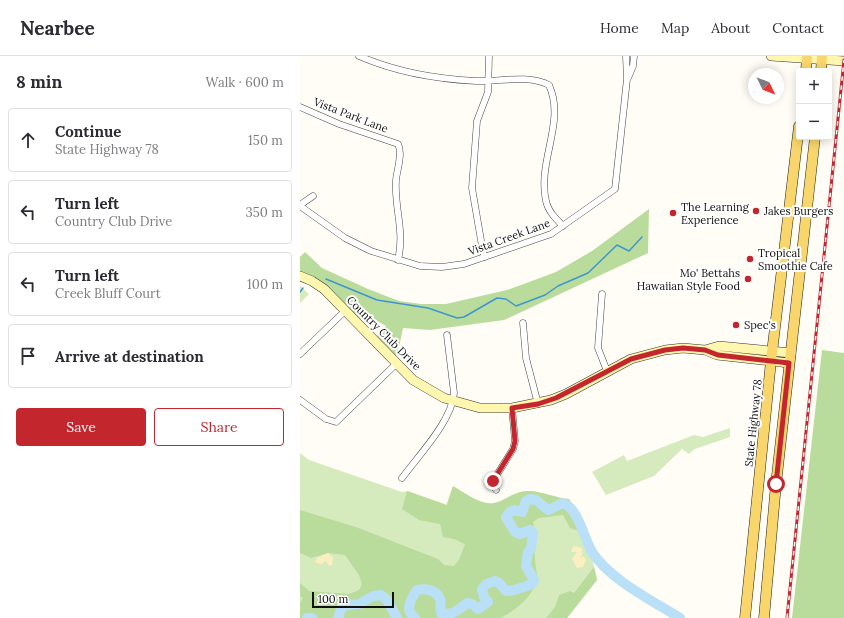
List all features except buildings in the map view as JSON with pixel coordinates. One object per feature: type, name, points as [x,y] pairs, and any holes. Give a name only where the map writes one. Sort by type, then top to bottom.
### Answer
[{"type":"main road","points":[[806,68],[807,58]]},
{"type":"main road","points":[[821,68],[822,58]]},
{"type":"main road","name":"State Highway 78","points":[[746,614],[758,485],[797,140]]},
{"type":"main road","points":[[764,614],[776,484],[814,140]]},
{"type":"main road","points":[[795,160],[804,161],[805,164],[802,209],[806,220]]},
{"type":"street","points":[[360,56],[394,69],[420,75],[489,82],[534,79],[549,85],[554,98],[555,116],[544,179],[546,202],[551,213],[563,226]]},
{"type":"street","points":[[485,257],[472,188],[477,121],[488,92],[489,56]]},
{"type":"street","name":"Vista Creek Lane","points":[[301,206],[319,221],[358,245],[398,260],[420,266],[442,267],[464,264],[551,234],[615,189],[627,79],[626,56]]},
{"type":"street","name":"Vista Creek Lane","points":[[627,79],[633,66],[634,56]]},
{"type":"street","points":[[771,56],[822,58],[844,61]]},
{"type":"street","name":"Vista Park Lane","points":[[300,108],[339,124],[398,144],[400,149],[396,182],[402,239],[398,260]]},
{"type":"street","points":[[301,206],[313,196]]},
{"type":"street","name":"Country Club Drive","points":[[300,276],[318,285],[413,380],[428,390],[452,401],[480,408],[512,408],[538,404],[566,394],[631,359],[653,352],[683,348],[705,350],[719,346],[732,352],[790,358]]},
{"type":"street","points":[[602,294],[598,348],[607,371]]},
{"type":"street","points":[[300,354],[345,311]]},
{"type":"street","points":[[523,323],[526,358],[538,404]]},
{"type":"street","points":[[402,478],[432,437],[448,412],[452,401],[454,393],[447,335]]},
{"type":"street","points":[[300,400],[326,419],[336,422],[396,364]]},
{"type":"street","points":[[496,490],[493,481],[509,457],[515,441],[512,408]]},
{"type":"green space","points":[[649,209],[648,253],[504,320],[430,330],[403,328],[398,352],[392,360],[373,340],[386,326],[361,312],[362,317],[359,320],[325,286],[317,280],[300,272],[300,257],[305,252],[322,268],[399,301],[421,304],[446,304],[507,290],[556,272],[592,251]]},
{"type":"green space","points":[[300,286],[309,294],[300,303]]},
{"type":"green space","points":[[822,350],[844,353],[844,618],[792,618]]},
{"type":"green space","points":[[730,428],[730,437],[695,449],[689,454],[682,449],[654,476],[606,495],[592,472],[624,455],[627,461],[694,435],[703,437]]},
{"type":"green space","points":[[300,453],[309,460],[402,492],[408,491],[446,505],[453,486],[475,499],[487,503],[498,502],[515,494],[527,491],[569,499],[585,526],[597,580],[567,618],[300,618]]},
{"type":"green space","points":[[453,486],[475,499],[487,503],[498,502],[515,494],[527,491],[569,499],[585,526],[579,531],[570,528],[563,515],[539,518],[533,522],[537,576],[536,584],[529,596],[518,607],[500,618],[300,618],[300,603],[303,598],[300,596],[300,583],[309,591],[349,594],[359,590],[362,584],[359,575],[345,555],[328,553],[311,558],[300,553],[300,510],[356,527],[438,559],[444,565],[454,566],[459,560],[465,544],[454,539],[443,537],[440,524],[419,520],[402,509],[407,491],[447,505]]},
{"type":"green space","points":[[594,567],[597,580],[567,618],[546,618],[555,607],[559,595],[570,591],[574,593]]},
{"type":"sand","points":[[573,546],[582,548],[582,555],[579,559],[583,556],[586,560],[583,567],[577,568],[572,559],[577,552],[571,552]]},
{"type":"sand","points":[[328,553],[333,557],[332,565],[329,566],[326,561],[321,564],[315,562],[317,558]]},
{"type":"waterway","points":[[326,279],[377,300],[428,308],[457,318],[464,317],[497,298],[506,299],[516,306],[545,295],[558,286],[588,273],[617,245],[629,251],[642,237]]},
{"type":"waterway","points":[[300,292],[303,288]]},
{"type":"waterway","points":[[415,618],[409,608],[411,600],[417,590],[424,589],[434,592],[440,599],[441,613],[449,614],[467,603],[472,604],[478,609],[488,602],[484,597],[482,589],[486,584],[495,581],[499,583],[506,591],[519,589],[532,584],[534,580],[526,566],[528,552],[531,549],[533,533],[530,530],[520,534],[515,532],[506,517],[510,512],[515,510],[522,512],[526,501],[530,499],[536,500],[548,510],[563,503],[568,506],[577,517],[592,552],[600,562],[632,589],[680,618]]},
{"type":"waterway","points":[[338,618],[341,609],[346,605],[359,604],[373,596],[381,595],[387,600],[397,618]]},
{"type":"waterway","points":[[307,618],[312,618]]},
{"type":"railway","points":[[787,618],[844,60]]},
{"type":"place","name":"Jakes Burgers","points":[[756,211]]},
{"type":"place","name":"The Learning Experience","points":[[673,213]]},
{"type":"place","name":"Tropical Smoothie Cafe","points":[[750,259]]},
{"type":"place","name":"Mo' Bettahs Hawaiian Style Food","points":[[748,279]]},
{"type":"place","name":"Spec's","points":[[736,325]]},
{"type":"route","points":[[493,481],[513,449],[515,441],[512,408],[538,404],[566,394],[619,364],[642,355],[683,348],[705,350],[718,355],[789,363],[776,484]]}]
